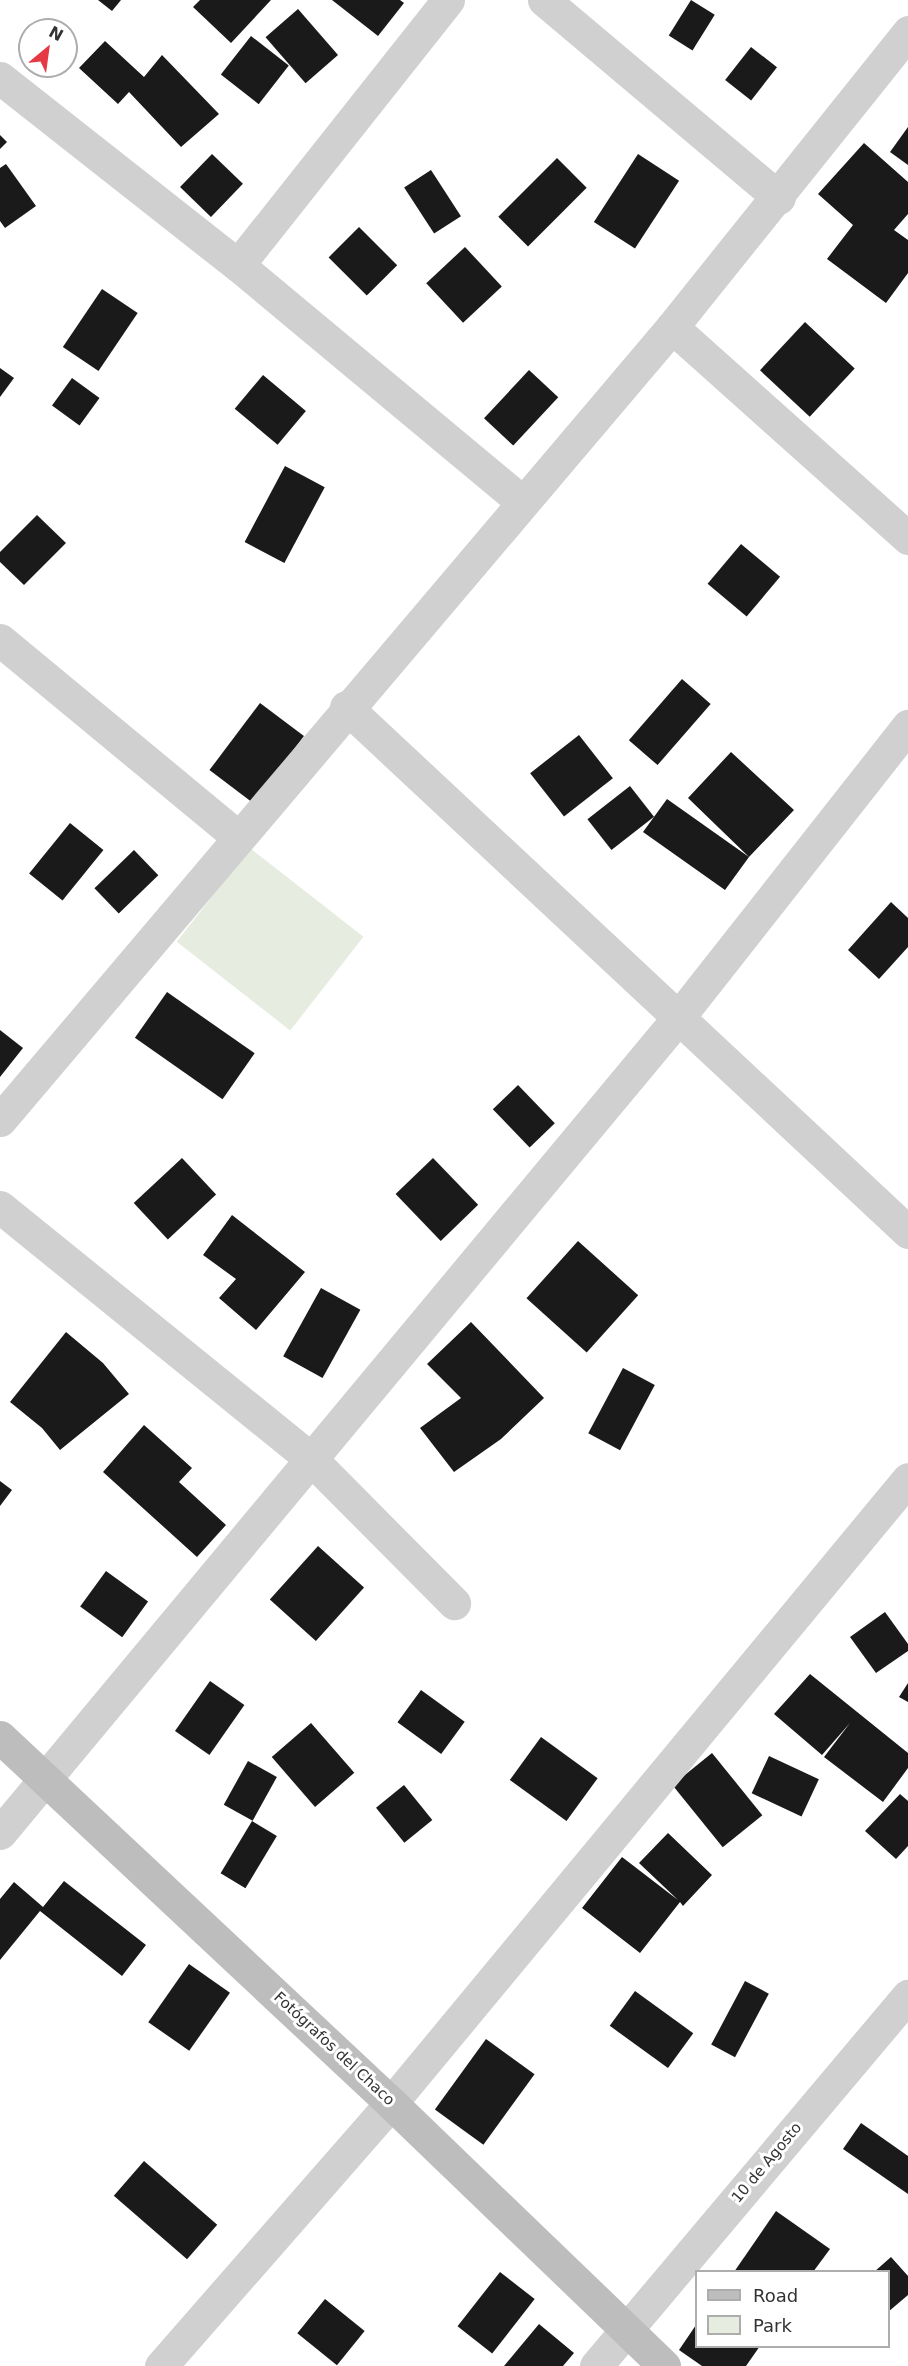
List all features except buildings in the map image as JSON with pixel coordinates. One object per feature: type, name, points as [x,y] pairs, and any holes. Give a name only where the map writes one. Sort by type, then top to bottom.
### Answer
[{"type":"street","points":[[237,265],[448,0]]},
{"type":"street","points":[[544,0],[779,198]]},
{"type":"street","points":[[0,1120],[239,838],[346,707],[672,327],[779,198],[908,32]]},
{"type":"street","points":[[0,78],[237,265],[522,502]]},
{"type":"street","points":[[672,327],[908,538]]},
{"type":"street","points":[[0,640],[239,838]]},
{"type":"street","points":[[346,707],[908,1232]]},
{"type":"street","points":[[0,1833],[48,1778],[309,1456],[678,1018],[908,726]]},
{"type":"street","points":[[0,1207],[309,1456],[454,1603]]},
{"type":"street","points":[[161,2366],[391,2103],[908,1479]]},
{"type":"street","name":"Fotógrafos del Chaco","points":[[0,1737],[48,1778],[664,2366]]},
{"type":"street","name":"10 de Agosto","points":[[596,2366],[908,1996]]},
{"type":"green space","points":[[250,848],[363,937],[290,1030],[177,942]]}]
